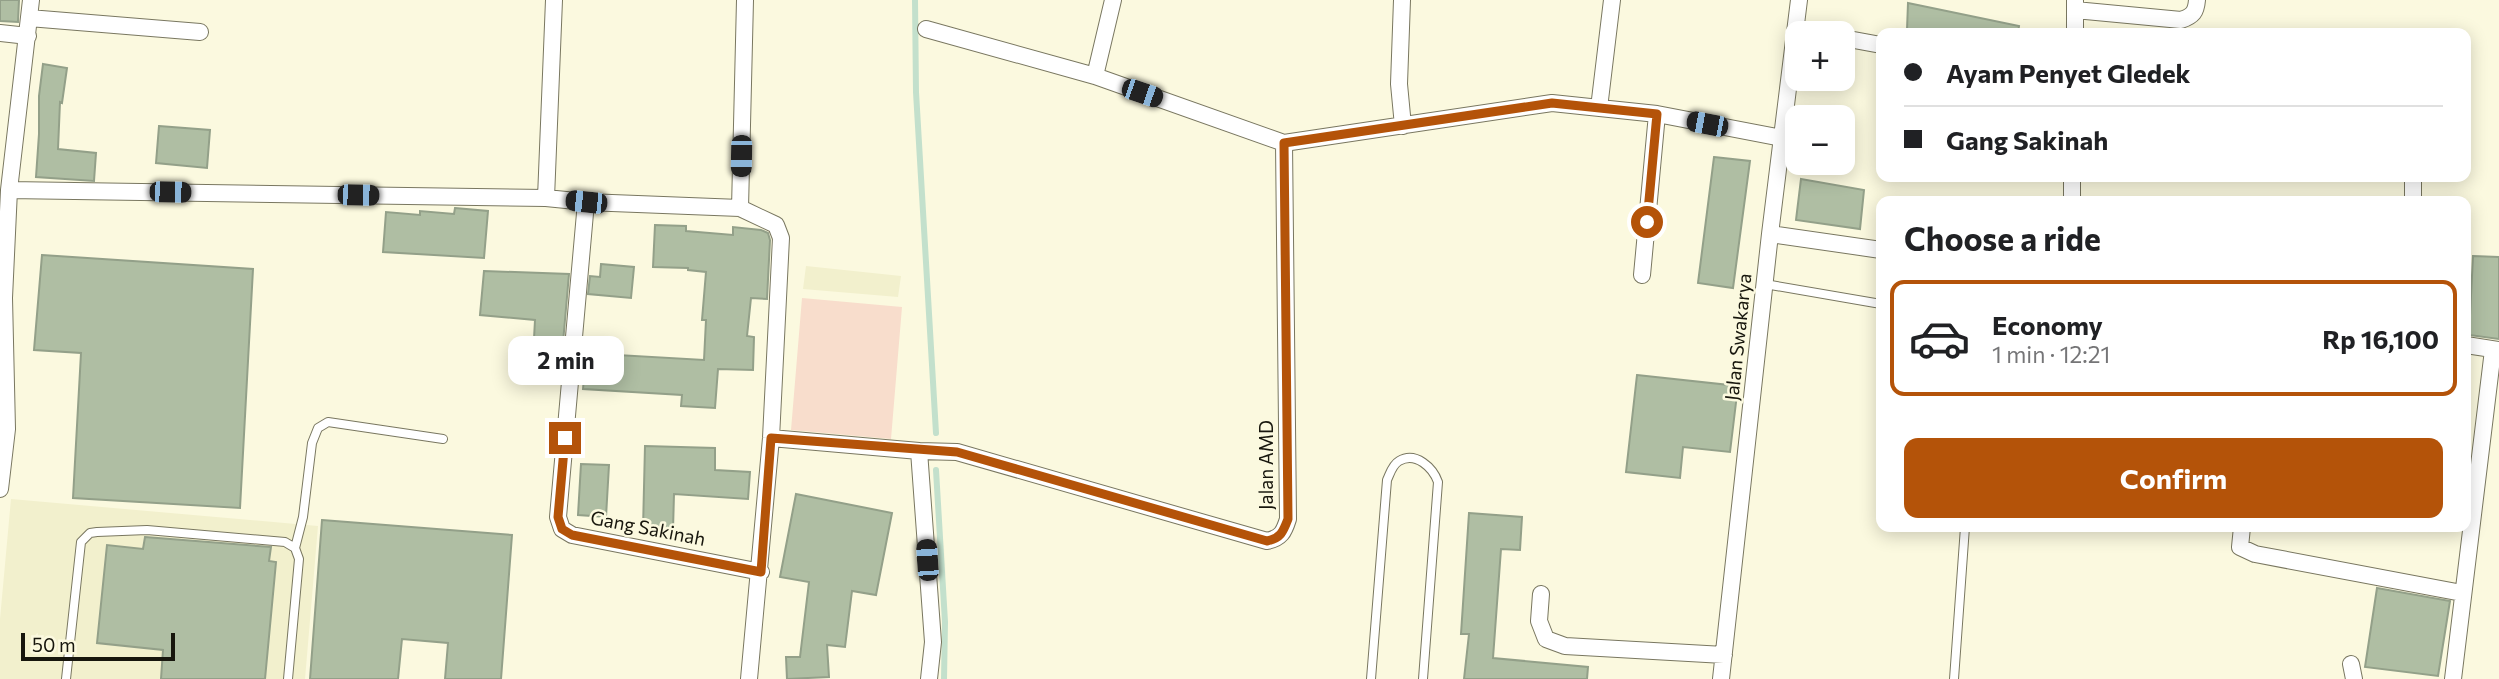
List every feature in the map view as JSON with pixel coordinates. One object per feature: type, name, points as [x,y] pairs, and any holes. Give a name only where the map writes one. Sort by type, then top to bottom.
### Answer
[{"type":"street","points":[[0,489],[7,429],[4,298],[9,190],[8,140],[28,36],[31,0]]},
{"type":"street","points":[[546,198],[554,0]]},
{"type":"street","points":[[740,208],[745,0]]},
{"type":"street","points":[[1095,76],[1113,0]]},
{"type":"street","points":[[1402,0],[1399,84],[1403,126]]},
{"type":"street","points":[[1599,108],[1612,0]]},
{"type":"street","name":"Jalan Swakarya","points":[[1797,21],[1799,0]]},
{"type":"street","points":[[2075,28],[2075,5],[2181,20],[2189,18],[2196,11],[2197,0]]},
{"type":"street","points":[[29,18],[200,32]]},
{"type":"street","points":[[926,29],[1095,76],[1284,143],[1552,103],[1657,114],[1782,138]]},
{"type":"street","points":[[0,33],[28,36]]},
{"type":"street","points":[[1855,40],[1876,44]]},
{"type":"street","name":"Jalan Swakarya","points":[[1721,679],[1788,91]]},
{"type":"street","points":[[1642,275],[1657,114]]},
{"type":"street","name":"Jalan AMD","points":[[919,451],[957,452],[1267,541],[1277,539],[1288,519],[1284,143]]},
{"type":"street","points":[[9,190],[546,198],[740,208],[776,225],[781,238],[771,438],[750,679]]},
{"type":"street","name":"Gang Sakinah","points":[[586,202],[558,517],[562,529],[572,535],[761,572]]},
{"type":"street","points":[[1770,234],[1876,249]]},
{"type":"street","points":[[2471,346],[2496,350],[2471,529]]},
{"type":"street","points":[[771,438],[919,451],[933,642],[929,679]]},
{"type":"street","points":[[2242,532],[2240,547],[2255,554],[2462,593]]},
{"type":"street","points":[[2453,679],[2471,532]]},
{"type":"street","points":[[1541,594],[1539,621],[1546,639],[1565,646],[1724,655]]},
{"type":"lane","points":[[1765,284],[1876,303]]},
{"type":"lane","points":[[288,679],[299,559],[295,548],[303,517],[312,443],[318,428],[327,422],[443,439]]},
{"type":"lane","points":[[1371,679],[1387,480],[1392,468],[1399,461],[1410,458],[1421,461],[1433,470],[1438,482],[1423,679]]},
{"type":"lane","points":[[66,679],[79,548],[90,533],[147,530],[285,542],[295,548]]},
{"type":"lane","points":[[1954,679],[1965,532]]},
{"type":"shaded area","points":[[806,266],[901,276],[898,297],[803,289]]},
{"type":"shaded area","points":[[802,298],[902,307],[891,439],[791,430]]},
{"type":"shaded area","points":[[11,499],[318,526],[305,679],[0,679],[0,619]]},
{"type":"building","points":[[0,0],[19,0],[18,22],[0,21]]},
{"type":"building","points":[[1908,3],[2019,26],[2019,28],[1907,28]]},
{"type":"building","points":[[43,64],[67,68],[62,103],[60,102],[58,149],[96,153],[94,181],[36,177]]},
{"type":"building","points":[[159,126],[210,130],[207,168],[156,163]]},
{"type":"building","points":[[1714,157],[1750,161],[1733,288],[1698,283]]},
{"type":"building","points":[[1801,179],[1864,190],[1860,229],[1796,220]]},
{"type":"building","points":[[455,208],[488,211],[484,258],[383,252],[386,212],[454,214]]},
{"type":"building","points":[[655,225],[686,226],[686,231],[733,235],[733,227],[768,233],[770,240],[767,299],[751,298],[747,336],[754,337],[753,370],[718,369],[715,408],[681,406],[682,395],[583,389],[583,353],[704,360],[706,320],[702,320],[706,272],[688,268],[653,267]]},
{"type":"building","points":[[42,255],[253,269],[240,508],[73,498],[81,353],[34,350]]},
{"type":"building","points":[[2473,256],[2499,257],[2499,339],[2471,335]]},
{"type":"building","points":[[601,264],[634,267],[631,298],[588,294],[590,276],[600,277]]},
{"type":"building","points":[[484,271],[569,274],[560,377],[532,376],[535,320],[480,315]]},
{"type":"building","points":[[1637,375],[1738,386],[1730,452],[1683,447],[1680,478],[1626,472]]},
{"type":"building","points":[[645,446],[715,448],[715,470],[750,472],[748,499],[674,494],[673,530],[643,529]]},
{"type":"building","points":[[581,464],[609,465],[606,517],[578,515]]},
{"type":"building","points":[[796,494],[892,513],[876,595],[852,591],[845,647],[827,645],[829,677],[787,679],[786,657],[800,657],[809,582],[780,577]]},
{"type":"building","points":[[1469,513],[1522,517],[1520,550],[1501,549],[1493,658],[1588,667],[1587,679],[1464,679],[1469,634],[1461,634]]},
{"type":"building","points":[[322,520],[512,535],[501,679],[445,679],[448,643],[402,639],[398,679],[310,679]]},
{"type":"building","points":[[145,537],[271,547],[269,561],[276,562],[265,679],[161,679],[163,650],[97,643],[107,545],[143,549]]},
{"type":"building","points":[[2377,588],[2450,601],[2438,676],[2365,667]]},
{"type":"waterway","points":[[915,0],[916,92],[936,433]]},
{"type":"waterway","points":[[936,470],[945,622],[944,679]]},
{"type":"route","points":[[565,438],[558,517],[562,529],[572,535],[761,572],[771,438],[957,452],[1267,541],[1277,539],[1288,519],[1284,143],[1552,103],[1657,114],[1647,222]]}]
